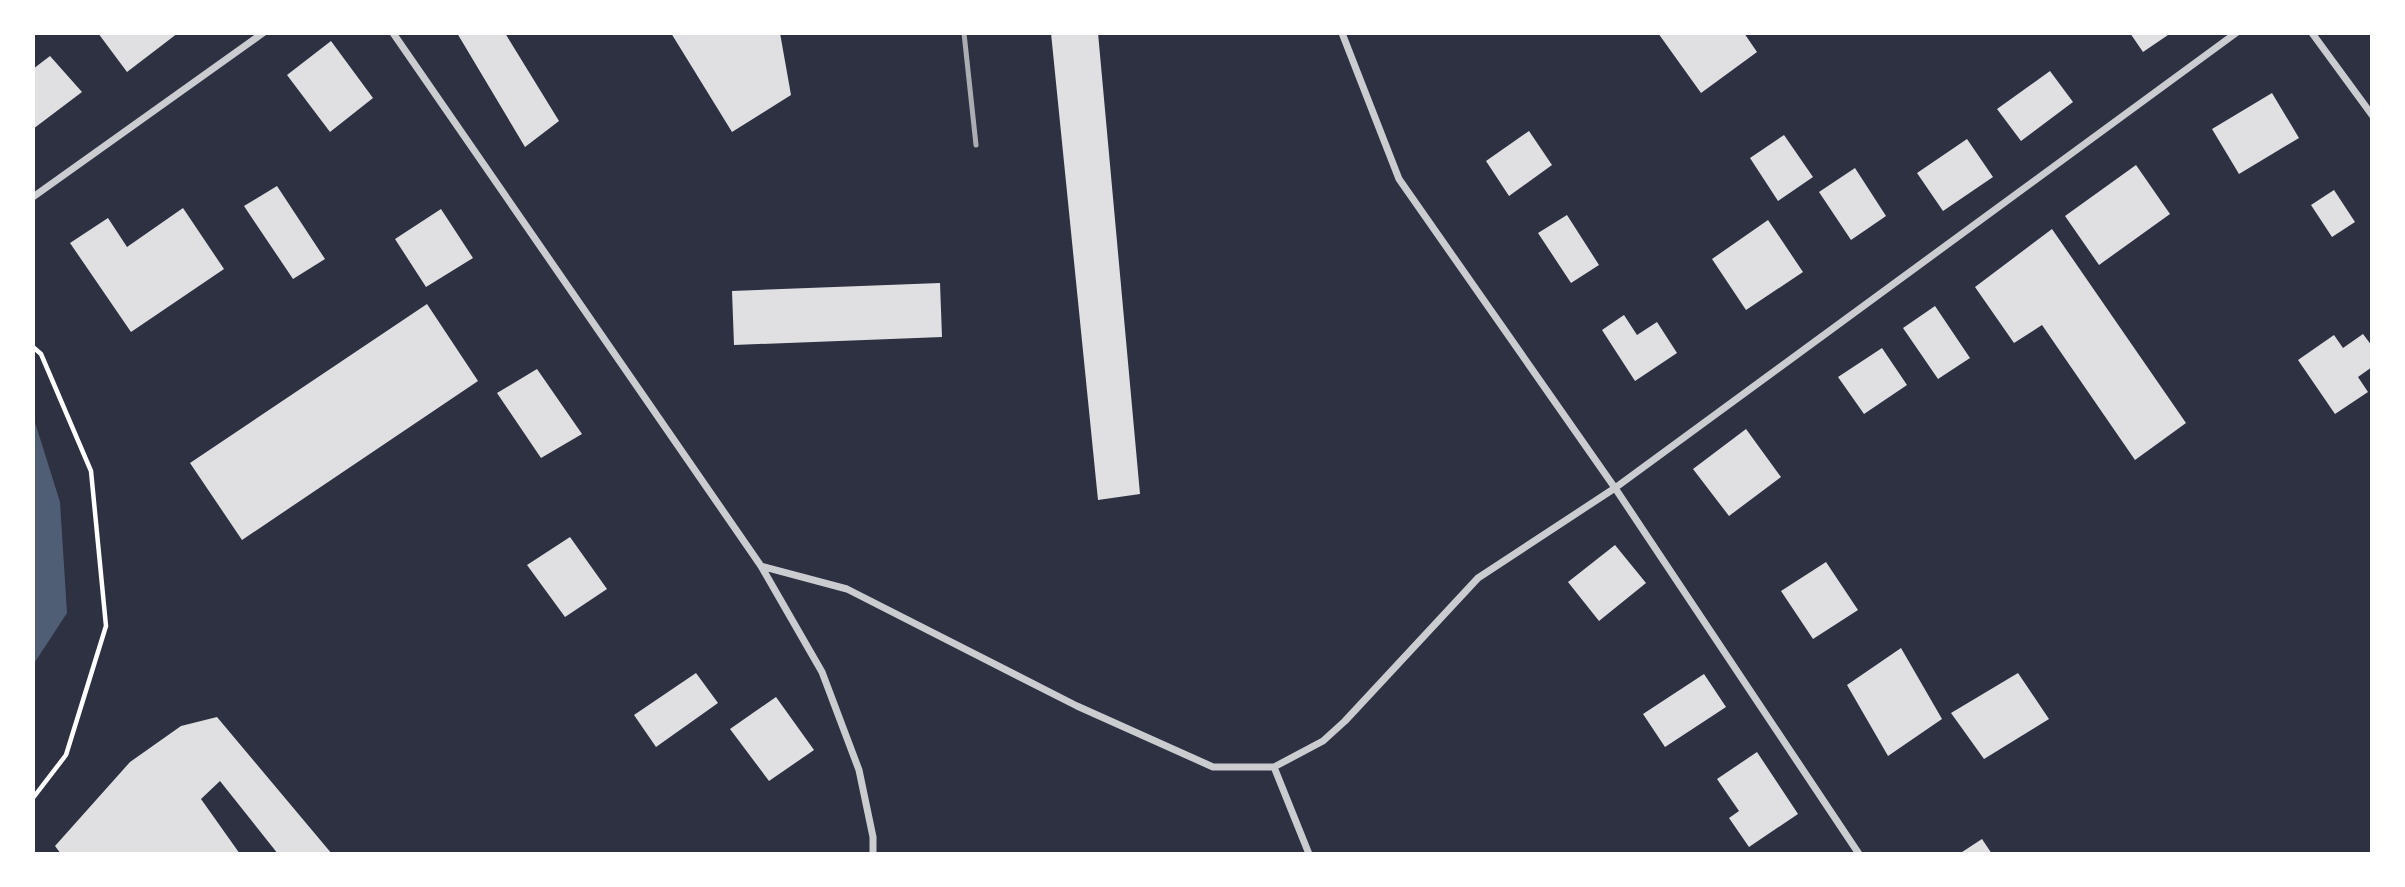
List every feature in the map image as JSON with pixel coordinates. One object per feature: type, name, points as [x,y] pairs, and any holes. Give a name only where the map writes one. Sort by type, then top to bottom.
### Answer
[{"type":"street","points":[[33,197],[263,33]]},
{"type":"street","points":[[393,33],[761,566],[822,672],[859,771],[873,837],[873,854]]},
{"type":"street","points":[[1342,33],[1399,179],[1615,488],[1859,854]]},
{"type":"street","points":[[761,566],[847,589],[1077,706],[1213,766],[1274,767],[1323,741],[1345,721],[1478,578],[1615,488],[2236,33]]},
{"type":"street","points":[[2312,33],[2372,115]]},
{"type":"street","points":[[1274,767],[1309,854]]},
{"type":"path","points":[[33,348],[41,354],[91,471],[106,625],[66,755],[33,798]]},
{"type":"water","points":[[33,416],[60,502],[67,613],[33,665]]},
{"type":"building","points":[[98,33],[178,33],[127,72]]},
{"type":"building","points":[[457,33],[505,33],[559,121],[525,147]]},
{"type":"building","points":[[671,33],[780,33],[791,95],[732,132]]},
{"type":"building","points":[[1051,33],[1098,33],[1140,494],[1098,500]]},
{"type":"building","points":[[1658,33],[1744,33],[1757,52],[1701,93]]},
{"type":"building","points":[[2130,33],[2171,33],[2143,52]]},
{"type":"building","points":[[331,41],[373,98],[330,132],[287,75]]},
{"type":"building","points":[[50,56],[82,92],[33,129],[33,69]]},
{"type":"building","points":[[2050,71],[2073,102],[2021,141],[1997,109]]},
{"type":"building","points":[[2272,93],[2299,138],[2239,174],[2212,129]]},
{"type":"building","points":[[1529,131],[1552,165],[1509,196],[1486,161]]},
{"type":"building","points":[[1784,135],[1813,177],[1778,201],[1750,158]]},
{"type":"building","points":[[1967,139],[1993,177],[1943,211],[1917,173]]},
{"type":"building","points":[[2136,165],[2170,214],[2099,265],[2065,216]]},
{"type":"building","points":[[1855,168],[1886,216],[1851,240],[1819,192]]},
{"type":"building","points":[[277,186],[325,259],[293,279],[244,206]]},
{"type":"building","points":[[2334,190],[2355,222],[2332,237],[2311,205]]},
{"type":"building","points":[[183,208],[224,269],[131,332],[70,243],[108,218],[127,247]]},
{"type":"building","points":[[441,209],[473,258],[426,287],[395,239]]},
{"type":"building","points":[[1567,215],[1599,265],[1571,283],[1538,233]]},
{"type":"building","points":[[1768,220],[1803,272],[1746,310],[1712,259]]},
{"type":"building","points":[[2052,229],[2186,423],[2135,460],[2042,325],[2014,343],[1975,287]]},
{"type":"building","points":[[940,283],[942,337],[734,345],[732,291]]},
{"type":"building","points":[[427,304],[478,381],[242,540],[190,463]]},
{"type":"building","points":[[1935,306],[1970,358],[1938,379],[1903,328]]},
{"type":"building","points":[[1624,315],[1637,335],[1657,322],[1677,353],[1635,381],[1602,330]]},
{"type":"building","points":[[2363,334],[2372,346],[2372,367],[2358,377],[2368,392],[2335,414],[2298,360],[2334,335],[2343,348]]},
{"type":"building","points":[[1882,348],[1907,385],[1864,414],[1838,377]]},
{"type":"building","points":[[537,369],[582,434],[541,458],[497,393]]},
{"type":"building","points":[[1746,429],[1781,477],[1729,516],[1693,469]]},
{"type":"building","points":[[570,537],[607,589],[565,617],[527,565]]},
{"type":"building","points":[[1615,545],[1646,583],[1599,621],[1568,582]]},
{"type":"building","points":[[1826,562],[1858,610],[1813,639],[1781,591]]},
{"type":"building","points":[[1901,648],[1942,719],[1888,756],[1847,685]]},
{"type":"building","points":[[696,673],[718,703],[656,747],[634,715]]},
{"type":"building","points":[[2018,673],[2049,719],[1984,759],[1951,713]]},
{"type":"building","points":[[1704,674],[1726,707],[1665,747],[1643,714]]},
{"type":"building","points":[[776,697],[814,750],[769,781],[730,729]]},
{"type":"building","points":[[217,717],[332,854],[278,854],[220,781],[201,799],[240,854],[61,854],[55,846],[130,762],[181,726]]},
{"type":"building","points":[[1757,752],[1798,814],[1749,847],[1729,818],[1739,811],[1717,779]]},
{"type":"building","points":[[1982,839],[1992,854],[1959,854]]},
{"type":"railway","points":[[964,33],[976,145]]}]
